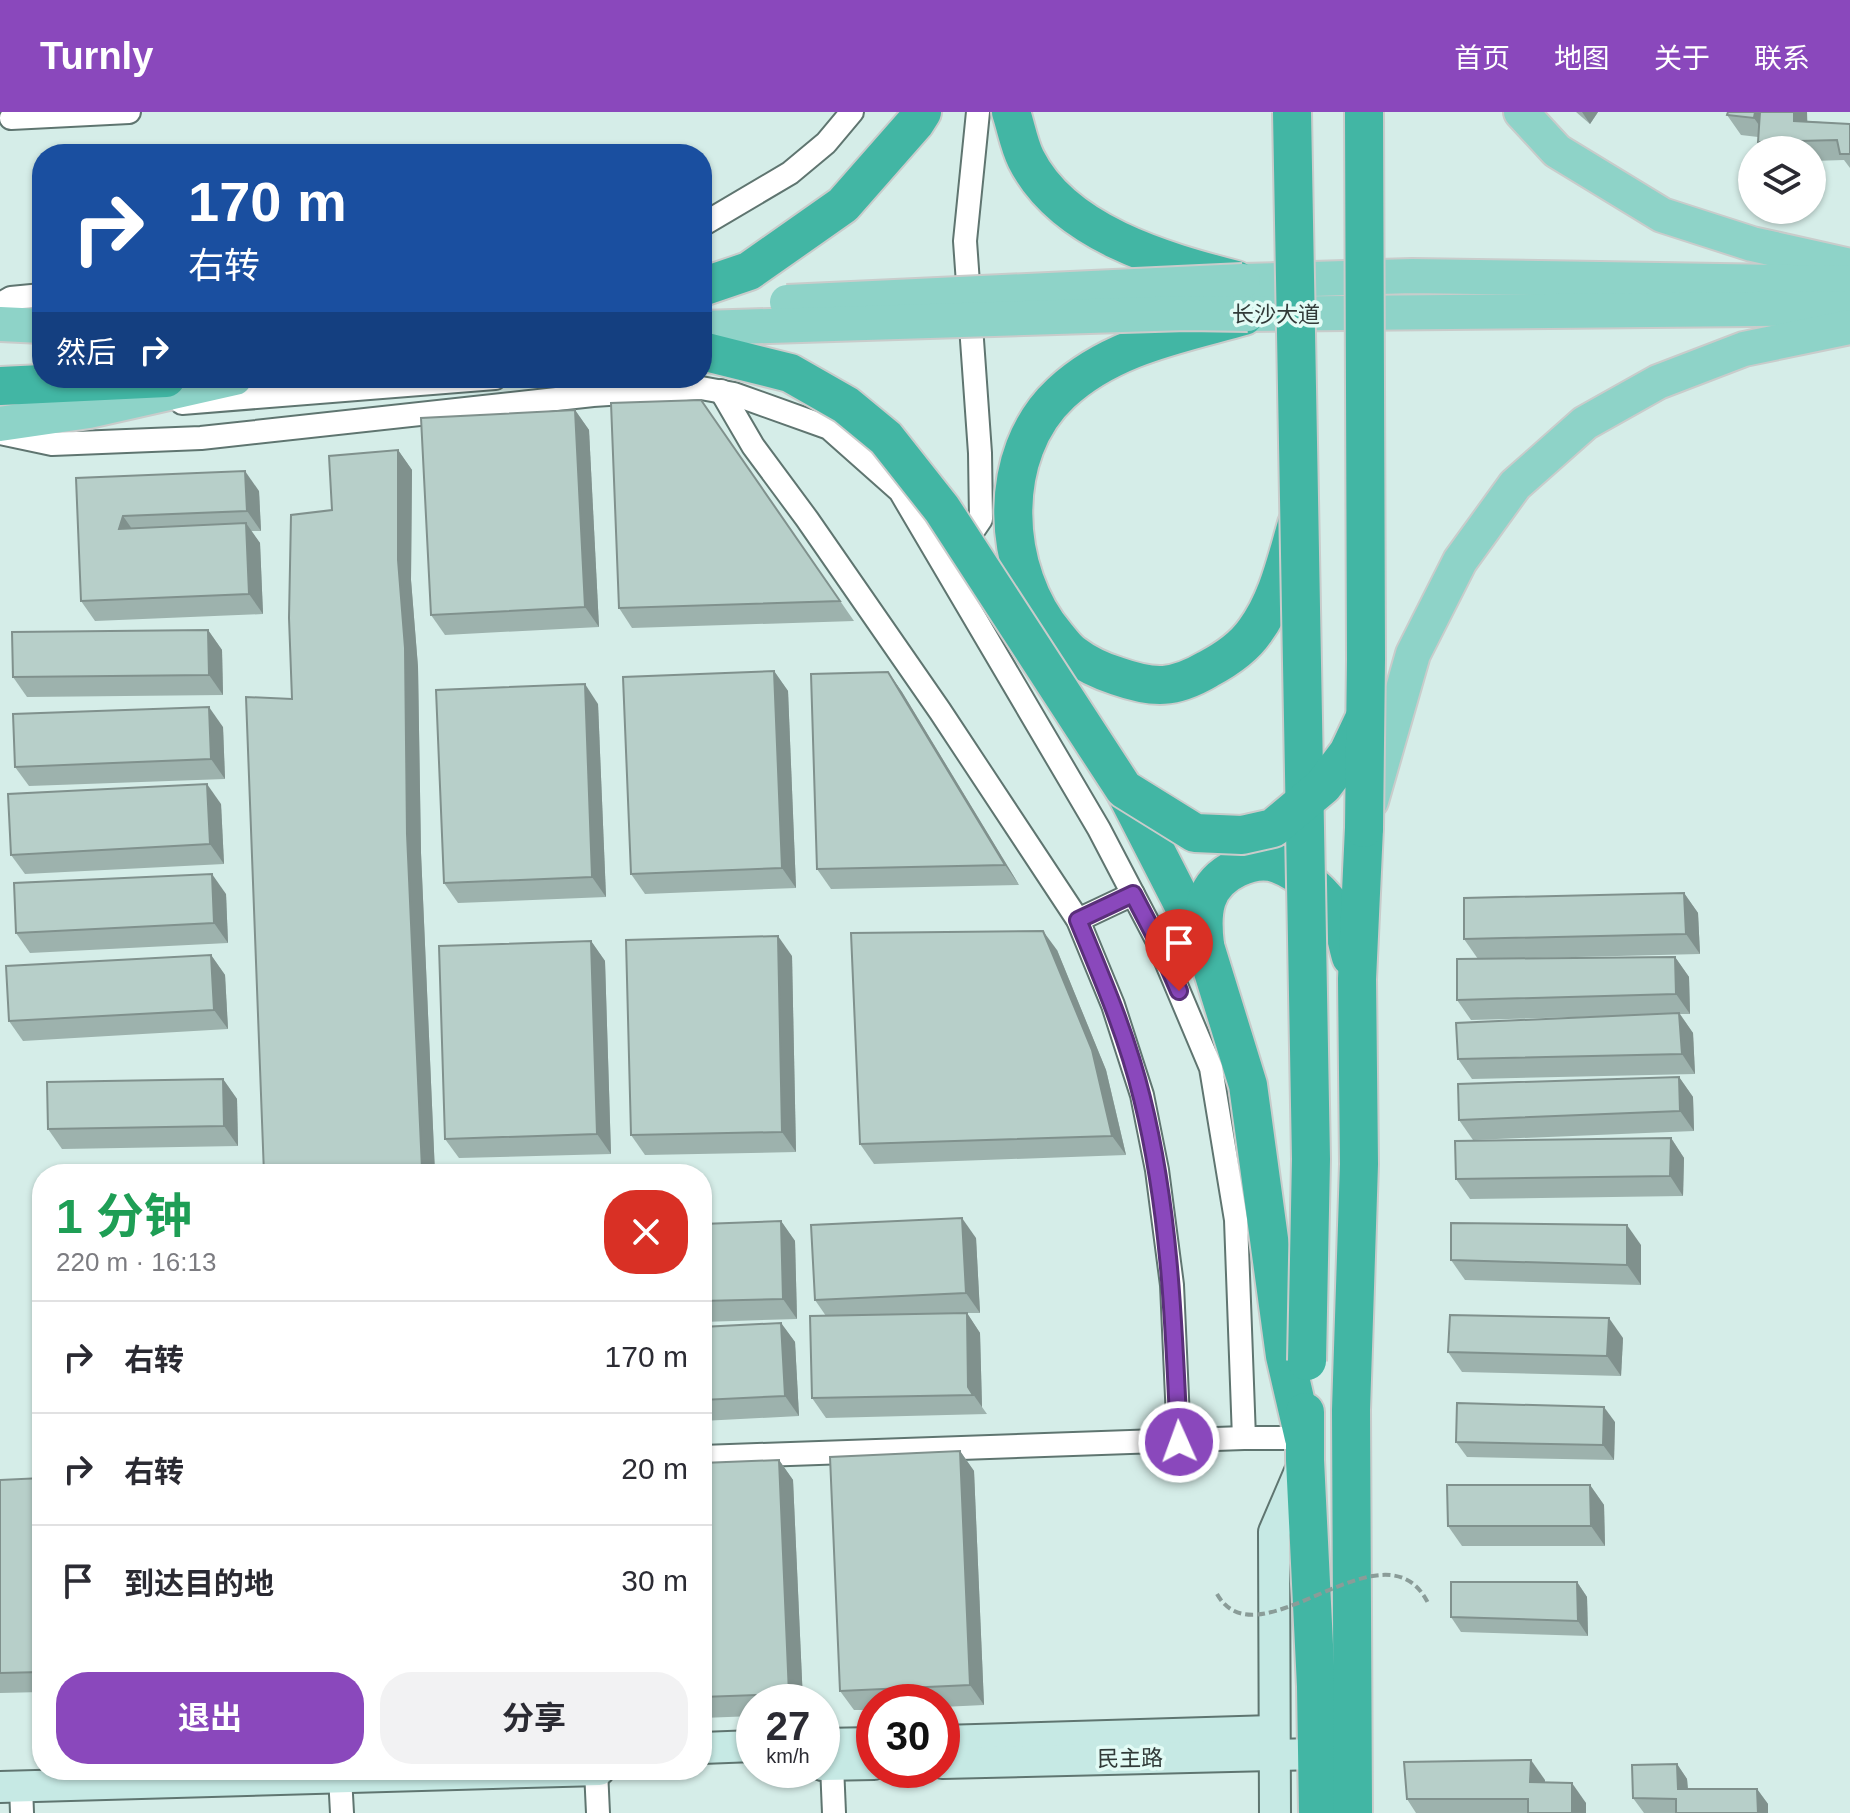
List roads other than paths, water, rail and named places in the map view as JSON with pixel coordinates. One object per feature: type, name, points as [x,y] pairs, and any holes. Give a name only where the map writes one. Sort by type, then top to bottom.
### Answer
[{"type":"highway","points":[[712,284],[749,271],[843,205],[922,112]]},
{"type":"highway","points":[[1011,112],[1027,160],[1052,194],[1090,225],[1129,247],[1246,298]]},
{"type":"highway","points":[[1292,112],[1311,1159],[1296,1359]]},
{"type":"highway","points":[[1353,1813],[1351,1410],[1359,1164],[1357,979],[1365,717],[1364,112]]},
{"type":"highway","points":[[1246,298],[1136,346],[1095,367],[1060,393],[1035,425],[1020,461],[1013,504],[1014,541],[1028,594],[1046,624],[1071,653],[1098,669],[1145,686],[1185,683],[1226,659],[1254,633],[1273,602],[1299,518]]},
{"type":"highway","points":[[712,354],[790,373],[846,405],[886,438],[942,509],[1124,789],[1206,949]]},
{"type":"highway","points":[[0,362],[32,360]]},
{"type":"highway","points":[[0,386],[32,384]]},
{"type":"highway","points":[[1124,789],[1195,833],[1242,835],[1273,828],[1323,786],[1348,753],[1365,717]]},
{"type":"highway","points":[[1318,1813],[1316,1686],[1304,1449],[1296,1359],[1248,1085],[1206,949],[1202,919],[1207,898],[1218,880],[1252,861],[1277,863],[1301,877],[1323,896],[1340,919],[1357,979]]},
{"type":"main road","points":[[1529,120],[1557,151],[1662,215],[1752,244],[1850,266]]},
{"type":"main road","points":[[712,305],[1246,298],[1412,276],[1850,283]]},
{"type":"main road","name":"长沙大道","points":[[712,328],[1187,313],[1246,298],[1850,308]]},
{"type":"main road","points":[[0,324],[32,326]]},
{"type":"main road","points":[[1364,828],[1413,654],[1460,561],[1515,485],[1585,423],[1658,382],[1744,349],[1850,327]]},
{"type":"main road","points":[[0,424],[89,411],[191,388]]},
{"type":"street","points":[[11,118],[129,112]]},
{"type":"street","points":[[712,219],[790,173],[826,143],[852,112]]},
{"type":"street","points":[[946,571],[981,519],[980,453],[965,241],[978,112]]},
{"type":"street","points":[[0,304],[11,298],[32,296]]},
{"type":"street","points":[[89,411],[371,388]]},
{"type":"street","points":[[0,433],[52,444],[201,438],[677,388]]},
{"type":"street","points":[[703,388],[753,446],[807,519],[940,711],[1078,920],[1118,1020],[1142,1095],[1157,1170],[1172,1285],[1179,1442]]},
{"type":"street","points":[[707,388],[829,428],[900,491],[1099,829],[1157,940],[1211,1068],[1236,1220],[1244,1438]]},
{"type":"street","points":[[1078,920],[1133,894]]},
{"type":"street","points":[[712,1457],[1244,1438],[1304,1449],[1274,1532],[1275,1813]]},
{"type":"street","name":"民主路","points":[[960,1741],[1274,1743],[1317,1754]]},
{"type":"street","name":"民主路","points":[[960,1762],[1274,1743]]},
{"type":"street","points":[[712,1748],[736,1747]]},
{"type":"street","points":[[712,1768],[736,1767]]},
{"type":"street","points":[[17,1784],[178,1780]]},
{"type":"street","points":[[340,1780],[342,1813]]},
{"type":"street","points":[[597,1780],[598,1813]]},
{"type":"street","points":[[830,1788],[834,1813]]}]
